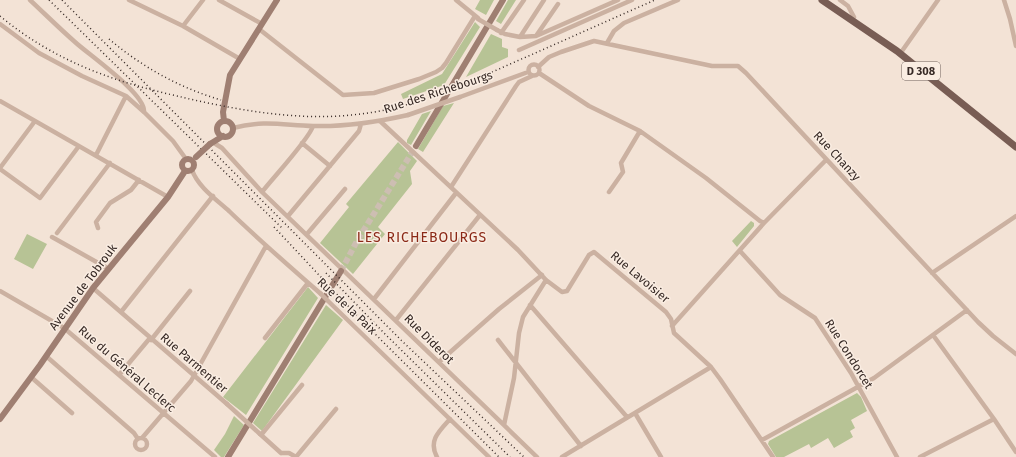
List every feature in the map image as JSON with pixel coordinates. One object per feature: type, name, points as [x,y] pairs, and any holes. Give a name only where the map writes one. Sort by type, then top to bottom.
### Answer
[{"type":"main road","name":"D 308","points":[[822,0],[897,51],[1016,147]]},
{"type":"main road","name":"D 308","points":[[830,0],[902,51],[1016,143]]},
{"type":"street","points":[[30,0],[76,43],[107,67],[124,83],[142,102],[144,112]]},
{"type":"street","points":[[130,0],[183,26],[240,59]]},
{"type":"street","points":[[183,26],[203,0]]},
{"type":"street","points":[[219,0],[228,2],[261,27],[343,95],[374,93],[436,72],[446,63],[477,18]]},
{"type":"street","points":[[224,121],[223,112],[230,75],[277,0]]},
{"type":"street","points":[[456,0],[477,18],[501,32],[520,37],[536,36],[618,0]]},
{"type":"street","points":[[416,146],[503,0]]},
{"type":"street","points":[[501,32],[524,0]]},
{"type":"street","points":[[520,37],[544,0]]},
{"type":"street","points":[[519,50],[632,0]]},
{"type":"street","points":[[607,43],[614,31],[624,23],[678,0]]},
{"type":"street","points":[[840,0],[848,6],[854,17]]},
{"type":"street","points":[[902,51],[938,0]]},
{"type":"street","points":[[1004,0],[1016,46]]},
{"type":"street","points":[[536,36],[558,4]]},
{"type":"street","points":[[0,24],[39,53],[82,76],[126,96],[173,141],[186,160]]},
{"type":"street","name":"Rue Chanzy","points":[[538,67],[549,57],[594,41],[712,66],[738,66],[992,336],[1016,354]]},
{"type":"street","points":[[530,74],[528,69],[530,66],[535,65],[538,67],[538,73]]},
{"type":"street","points":[[530,74],[536,76],[538,73]]},
{"type":"street","points":[[538,73],[589,106],[640,131],[706,178],[760,222],[764,223]]},
{"type":"street","points":[[451,187],[518,84],[530,74]]},
{"type":"street","name":"Rue des Richebourgs","points":[[233,128],[258,123],[313,126],[361,124],[380,121],[408,115],[511,79],[530,74]]},
{"type":"street","points":[[511,79],[518,84]]},
{"type":"street","points":[[96,155],[126,96]]},
{"type":"street","points":[[0,102],[168,197]]},
{"type":"street","points":[[35,121],[0,168],[40,198],[79,146]]},
{"type":"street","points":[[220,134],[230,135],[233,128],[229,122],[224,121]]},
{"type":"street","points":[[220,134],[218,125],[224,121]]},
{"type":"street","points":[[380,121],[518,250],[546,280],[523,317],[504,425]]},
{"type":"street","points":[[288,216],[359,131],[361,124]]},
{"type":"street","points":[[262,192],[302,143],[312,130],[313,126]]},
{"type":"street","points":[[609,192],[623,172],[621,163],[640,131]]},
{"type":"street","points":[[195,159],[195,167],[189,172],[185,170],[182,165],[186,160],[195,159],[220,134]]},
{"type":"street","name":"Rue Diderot","points":[[212,143],[222,148],[262,192],[537,457]]},
{"type":"street","points":[[302,143],[330,166]]},
{"type":"street","points":[[672,326],[764,223],[826,160]]},
{"type":"street","points":[[57,233],[110,163]]},
{"type":"street","name":"Avenue de Tobrouk","points":[[0,419],[93,288],[168,197],[185,170]]},
{"type":"street","name":"Rue de la Paix","points":[[192,170],[194,177],[213,196],[266,246],[321,294],[489,457]]},
{"type":"street","points":[[98,228],[96,222],[110,202],[131,190],[139,180]]},
{"type":"street","points":[[307,234],[345,189]]},
{"type":"street","points":[[374,299],[456,192]]},
{"type":"street","points":[[120,312],[213,196]]},
{"type":"street","points":[[396,320],[480,215]]},
{"type":"street","points":[[932,273],[1016,216]]},
{"type":"street","points":[[52,237],[109,269]]},
{"type":"street","points":[[46,356],[140,439],[194,377],[266,246]]},
{"type":"street","name":"Rue Condorcet","points":[[740,251],[780,295],[815,318],[851,373],[897,457]]},
{"type":"street","name":"Rue Lavoisier","points":[[546,280],[562,292],[567,291],[589,255],[594,252],[666,312],[671,319],[674,333],[711,367],[773,457]]},
{"type":"street","points":[[228,457],[341,271]]},
{"type":"street","points":[[439,362],[499,309],[542,274]]},
{"type":"street","points":[[266,338],[308,283]]},
{"type":"street","name":"Rue Parmentier","points":[[93,288],[227,404],[260,434],[279,455]]},
{"type":"street","points":[[119,376],[190,291]]},
{"type":"street","name":"Rue du Général Leclerc","points":[[0,292],[64,328],[215,457]]},
{"type":"street","points":[[530,305],[628,417]]},
{"type":"street","points":[[762,440],[859,387],[892,365],[967,310]]},
{"type":"street","points":[[933,335],[1016,452]]},
{"type":"street","points":[[498,340],[581,446]]},
{"type":"street","points":[[562,457],[711,367]]},
{"type":"street","points":[[31,377],[72,413]]},
{"type":"street","points":[[260,434],[302,385]]},
{"type":"street","points":[[279,455],[289,453],[296,457],[336,409]]},
{"type":"street","points":[[635,413],[661,457]]},
{"type":"street","points":[[437,457],[433,450],[434,440],[440,430],[450,419]]},
{"type":"street","points":[[920,457],[994,419]]},
{"type":"green space","points":[[480,0],[494,0],[486,15],[475,9]]},
{"type":"green space","points":[[508,0],[516,0],[501,24],[496,21]]},
{"type":"green space","points":[[475,22],[480,27],[444,85],[403,99],[401,94],[442,74]]},
{"type":"green space","points":[[491,34],[502,39],[502,47],[508,49],[508,57],[466,77]]},
{"type":"green space","points":[[454,103],[423,152],[418,149],[443,106]]},
{"type":"green space","points":[[431,111],[411,145],[407,143],[407,140],[422,114]]},
{"type":"green space","points":[[398,142],[417,161],[410,171],[412,184],[378,227],[385,234],[353,274],[320,243],[349,207],[346,204]]},
{"type":"green space","points":[[751,221],[754,223],[754,226],[737,247],[732,241]]},
{"type":"green space","points":[[27,234],[47,244],[33,269],[14,259]]},
{"type":"green space","points":[[308,287],[318,298],[246,415],[223,397]]},
{"type":"green space","points":[[326,305],[343,320],[262,431],[253,423]]},
{"type":"green space","points":[[857,393],[861,397],[867,411],[851,420],[855,428],[850,431],[853,437],[834,448],[828,438],[811,448],[809,444],[784,457],[776,457],[768,444],[769,441]]},
{"type":"green space","points":[[234,416],[244,425],[224,457],[221,457],[214,450],[225,434]]},
{"type":"tunnel","points":[[341,271],[357,241],[416,146]]},
{"type":"railway","points":[[49,0],[283,229]]},
{"type":"railway","points":[[62,0],[401,340],[524,457]]},
{"type":"railway","points":[[0,16],[41,45],[62,57],[106,76],[129,83],[177,96],[263,113],[329,116],[351,115],[394,108],[436,95],[477,79],[655,0]]},
{"type":"railway","points":[[109,39],[135,59],[162,76],[176,83],[221,100]]},
{"type":"railway","points":[[274,227],[363,322],[499,457]]},
{"type":"railway","points":[[326,273],[385,334],[510,457]]},
{"type":"district","name":"LES RICHEBOURGS","points":[[422,237]]}]
